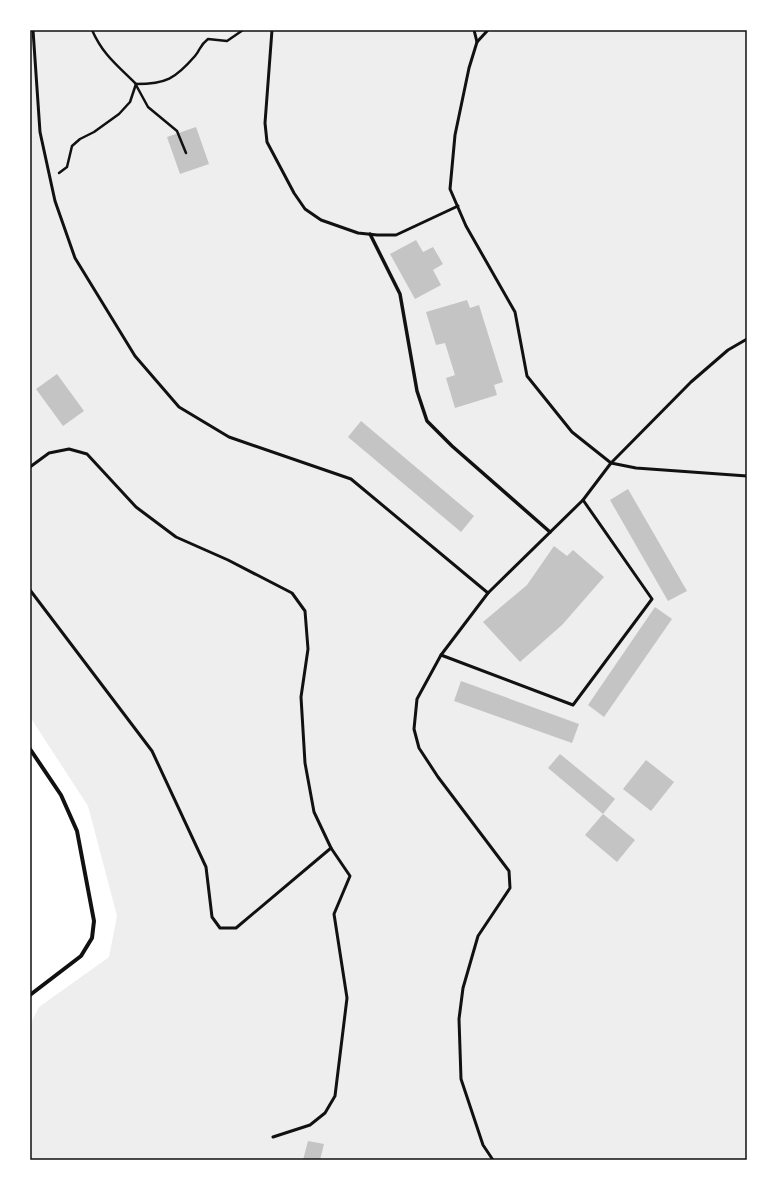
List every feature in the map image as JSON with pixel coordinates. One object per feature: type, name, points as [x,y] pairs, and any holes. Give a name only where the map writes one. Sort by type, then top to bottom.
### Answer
[{"type":"street","points":[[370,234],[400,294],[417,391],[427,421],[452,446],[550,532]]},
{"type":"street","points":[[30,749],[61,795],[77,832],[94,921],[92,938],[81,956],[30,995]]},
{"type":"lane","points":[[33,30],[40,132],[55,201],[75,258],[135,356],[179,408],[229,437],[351,480],[488,593]]},
{"type":"lane","points":[[272,30],[265,123],[267,142],[294,193],[306,209],[321,220],[358,233],[396,235],[458,206]]},
{"type":"lane","points":[[474,30],[477,42]]},
{"type":"lane","points":[[488,30],[477,42],[469,68],[455,135],[450,189],[466,226],[515,312],[527,376],[572,432],[611,463],[636,468],[747,476]]},
{"type":"lane","points":[[493,1160],[483,1145],[461,1079],[459,1019],[463,988],[478,936],[510,888],[509,871],[438,777],[419,748],[414,729],[417,699],[441,655],[488,593],[583,500],[611,463],[691,382],[728,350],[747,339]]},
{"type":"lane","points":[[30,467],[50,453],[69,449],[87,454],[136,507],[176,537],[228,560],[292,593],[305,611],[308,649],[301,697],[305,763],[314,812],[331,848],[350,876],[334,914],[347,998],[334,1096],[325,1112],[310,1125],[273,1137]]},
{"type":"lane","points":[[441,655],[573,705],[652,599],[583,500]]},
{"type":"lane","points":[[30,590],[152,751],[206,867],[212,917],[220,928],[236,928],[331,848]]},
{"type":"path","points":[[92,30],[99,46],[106,56],[136,84],[148,107],[177,131],[186,153]]},
{"type":"path","points":[[136,84],[156,84],[174,77],[196,54],[200,45],[208,39],[227,41],[243,30]]},
{"type":"path","points":[[50,179],[67,167],[72,146],[80,139],[94,132],[119,114],[130,102],[136,84]]},
{"type":"shaded area","points":[[30,30],[747,30],[747,1160],[30,1160],[30,1025],[39,1007],[109,957],[117,916],[88,806],[30,717]]},
{"type":"building","points":[[196,127],[209,164],[180,174],[167,137]]},
{"type":"building","points":[[416,240],[423,252],[433,247],[443,264],[433,270],[441,285],[415,299],[390,254]]},
{"type":"building","points":[[467,300],[470,308],[479,305],[503,382],[494,385],[497,395],[455,408],[446,378],[455,375],[445,343],[436,345],[426,312]]},
{"type":"building","points":[[57,374],[84,411],[63,426],[36,389]]},
{"type":"building","points":[[361,421],[474,516],[461,532],[348,437]]},
{"type":"building","points":[[628,489],[687,591],[668,601],[610,500]]},
{"type":"building","points":[[554,546],[567,556],[573,550],[604,577],[562,625],[520,662],[483,622],[527,585]]},
{"type":"building","points":[[655,607],[672,619],[604,717],[588,705]]},
{"type":"building","points":[[461,681],[579,724],[572,743],[454,701]]},
{"type":"building","points":[[560,754],[615,799],[603,814],[548,768]]},
{"type":"building","points":[[646,760],[674,782],[651,811],[623,789]]},
{"type":"building","points":[[603,814],[635,840],[617,862],[585,835]]},
{"type":"building","points":[[308,1141],[324,1144],[320,1160],[303,1160]]}]
